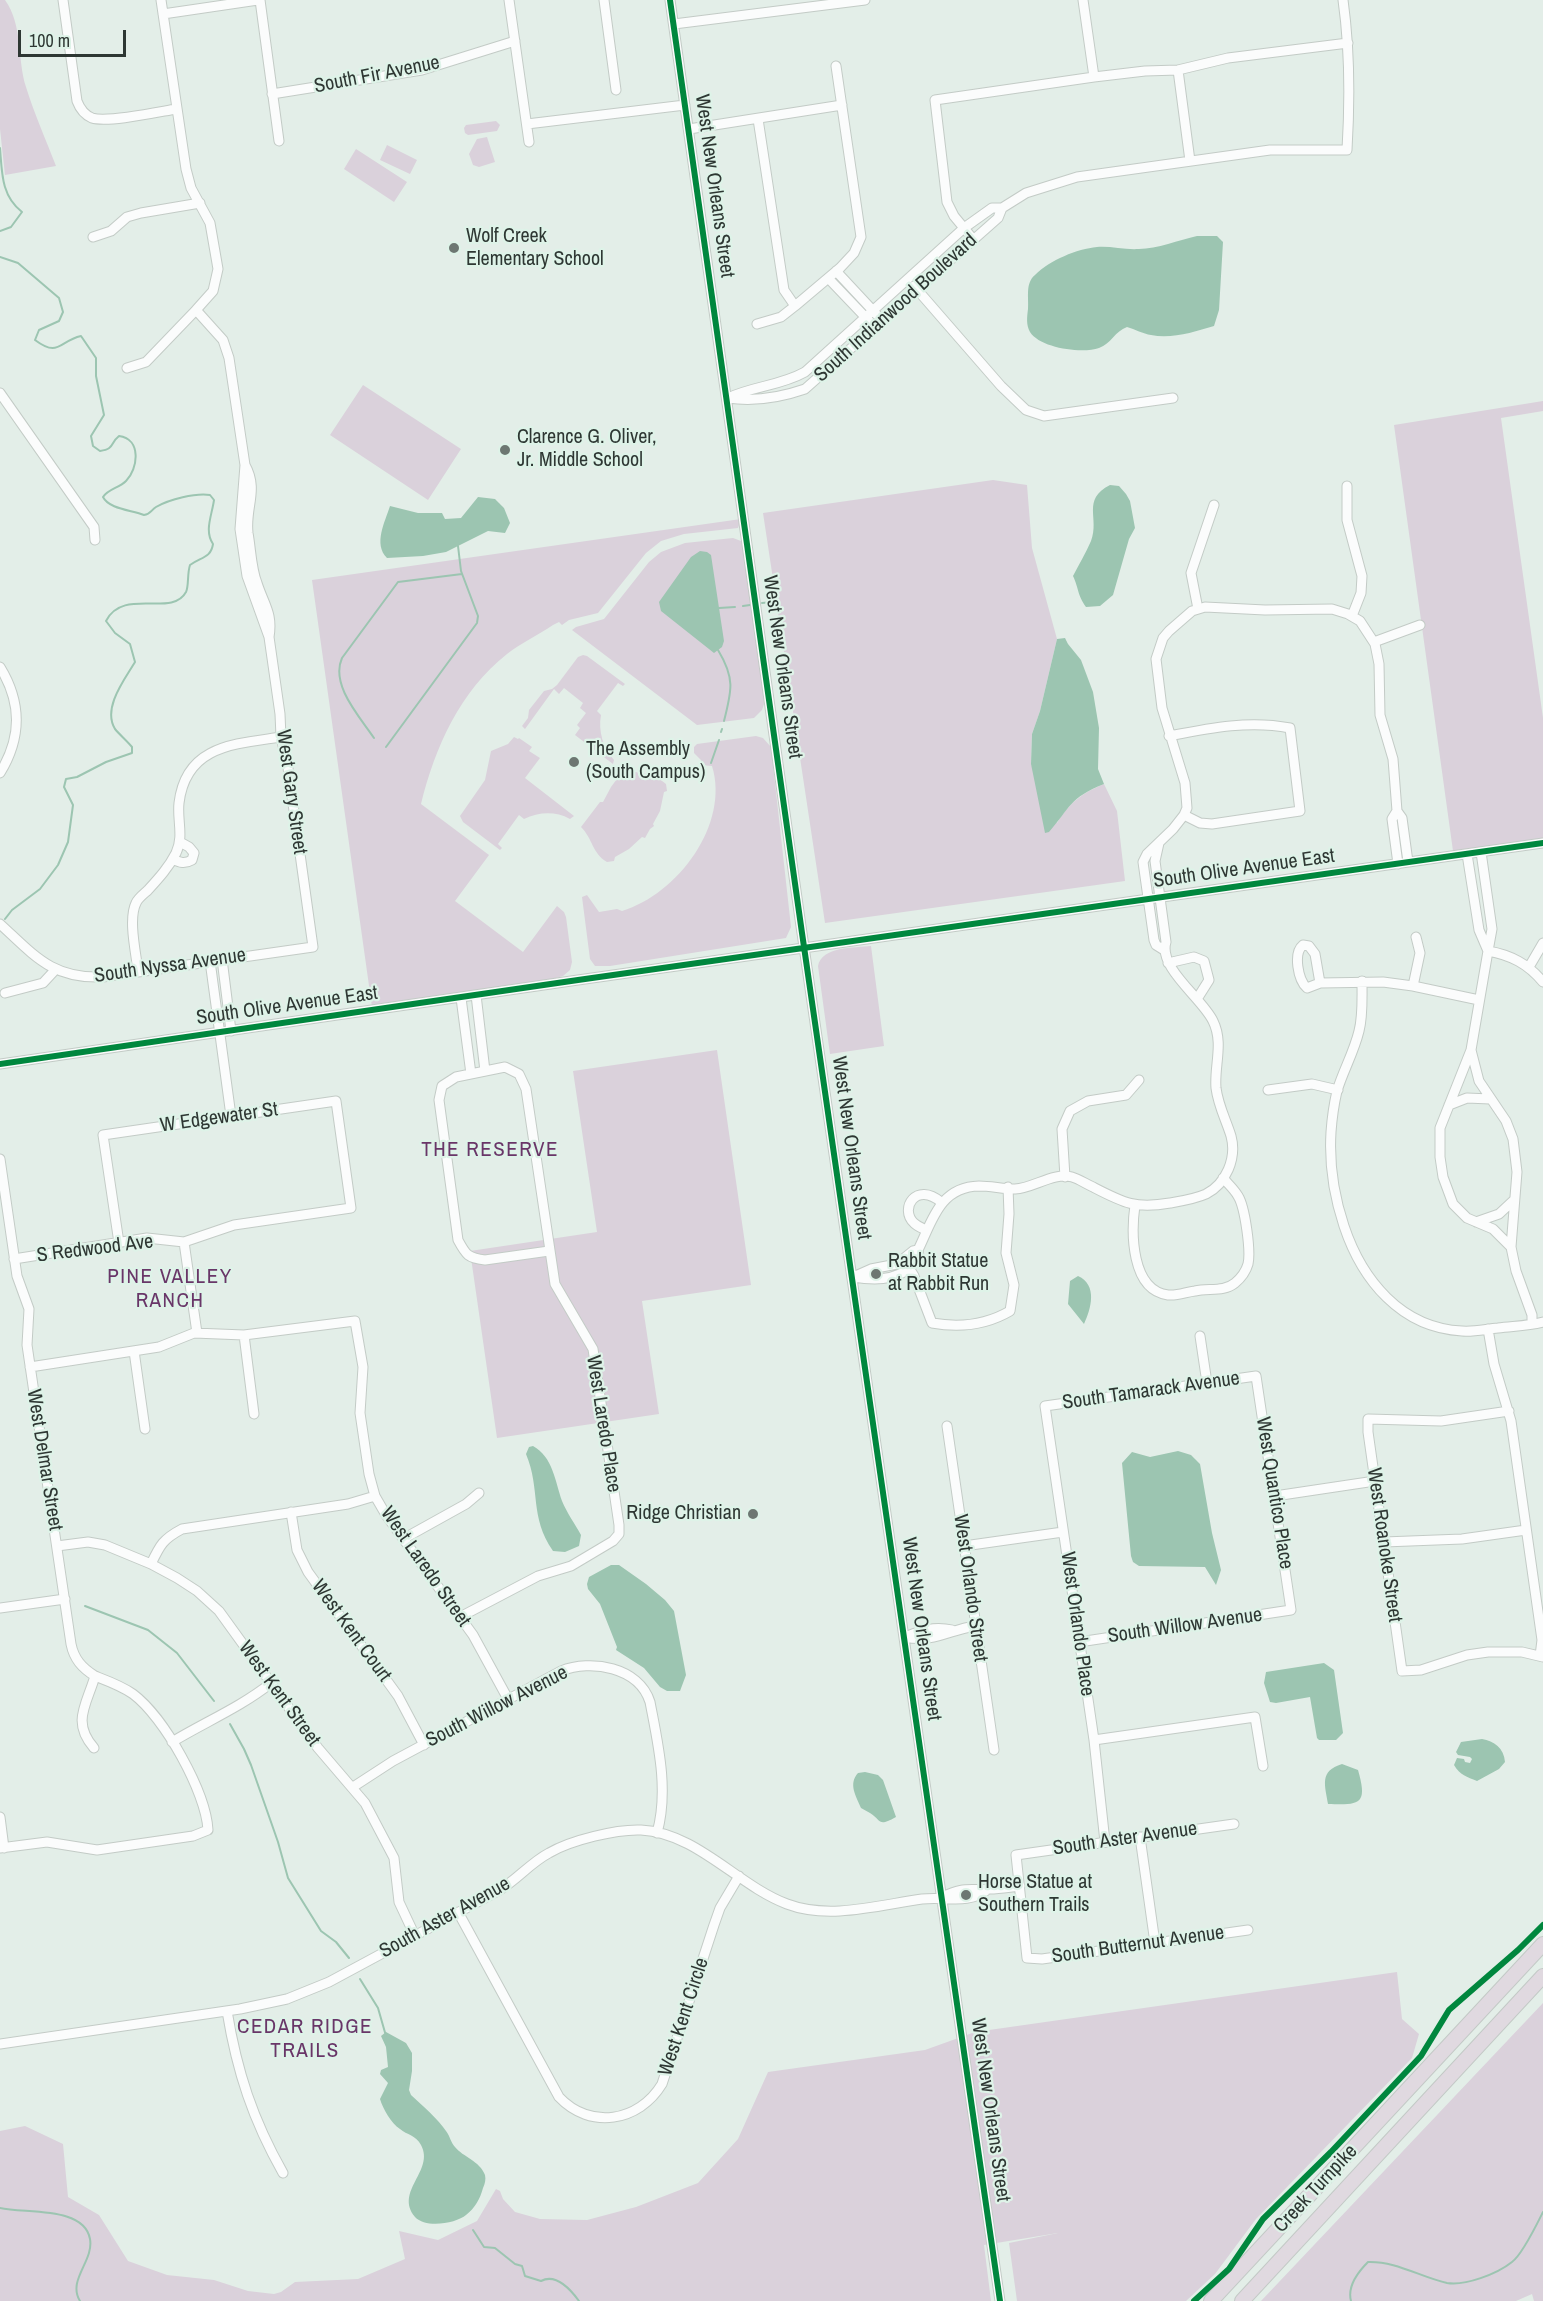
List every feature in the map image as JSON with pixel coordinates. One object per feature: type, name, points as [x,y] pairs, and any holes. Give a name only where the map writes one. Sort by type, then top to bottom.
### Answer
[{"type":"highway","name":"Creek Turnpike","points":[[1211,2301],[1543,1944]]},
{"type":"highway","name":"Creek Turnpike","points":[[1242,2301],[1543,1976]]},
{"type":"street","points":[[63,0],[77,101],[85,114],[103,120],[176,109]]},
{"type":"street","points":[[127,368],[146,362],[196,310],[213,291],[218,269],[213,234],[188,179],[161,0]]},
{"type":"street","points":[[163,14],[259,0],[279,141]]},
{"type":"street","points":[[509,0],[529,142]]},
{"type":"street","points":[[604,0],[616,90]]},
{"type":"street","name":"West New Orleans Street","points":[[670,0],[1000,2301]]},
{"type":"street","points":[[674,24],[866,0]]},
{"type":"street","points":[[1083,0],[1094,77]]},
{"type":"street","points":[[973,239],[954,216],[947,202],[935,100],[1094,77],[1178,70],[1227,58],[1348,43],[1343,0]]},
{"type":"street","name":"South Fir Avenue","points":[[272,94],[423,70],[515,41]]},
{"type":"street","name":"South Indianwood Boulevard","points":[[728,398],[747,389],[789,381],[818,360],[964,228],[992,208],[1002,208],[1026,193],[1077,177],[1270,150],[1347,150],[1350,98],[1348,43]]},
{"type":"street","points":[[757,324],[781,317],[795,306],[854,253],[861,237],[836,66]]},
{"type":"street","points":[[1178,70],[1190,161]]},
{"type":"street","points":[[527,124],[685,105]]},
{"type":"street","points":[[688,129],[842,105]]},
{"type":"street","points":[[758,119],[784,290],[795,306]]},
{"type":"street","points":[[93,237],[111,231],[127,218],[141,213],[200,203]]},
{"type":"street","name":"South Indianwood Boulevard","points":[[728,398],[748,401],[805,389],[998,218],[1002,208]]},
{"type":"street","points":[[836,271],[854,290],[879,324]]},
{"type":"street","points":[[828,278],[846,297],[870,314]]},
{"type":"street","points":[[908,280],[1026,410],[1044,416],[1173,398]]},
{"type":"street","points":[[846,297],[854,290]]},
{"type":"street","name":"West Gary Street","points":[[196,310],[227,347],[244,465],[251,476],[249,539],[256,583],[269,612],[271,624],[269,637],[280,714],[280,737],[288,768],[313,947]]},
{"type":"street","points":[[789,381],[792,393]]},
{"type":"street","points":[[0,394],[94,527],[95,540]]},
{"type":"street","points":[[1347,486],[1347,520],[1362,576],[1361,593],[1352,616]]},
{"type":"street","points":[[1198,609],[1191,573],[1214,505]]},
{"type":"street","points":[[1164,950],[1156,945],[1143,862],[1147,854],[1185,815],[1187,808],[1185,783],[1162,708],[1156,659],[1163,638],[1181,620],[1198,609],[1217,606],[1265,610],[1332,609],[1360,621],[1374,642],[1379,664],[1380,715],[1393,759],[1397,812],[1402,818],[1399,836],[1403,863]]},
{"type":"street","points":[[1374,642],[1420,625]]},
{"type":"street","points":[[0,667],[13,696],[17,728],[12,753],[0,773]]},
{"type":"street","points":[[1169,736],[1246,723],[1266,723],[1290,728],[1300,811],[1212,824],[1200,823],[1185,815]]},
{"type":"street","points":[[138,971],[132,918],[136,902],[169,866],[176,851],[178,805],[183,785],[192,769],[207,755],[225,746],[280,737]]},
{"type":"street","points":[[853,1277],[883,1279],[902,1274],[910,1269],[919,1256],[918,1250],[926,1230],[941,1202],[956,1192],[970,1187],[1014,1189],[1051,1178],[1071,1177],[1120,1201],[1149,1206],[1192,1199],[1207,1193],[1223,1178],[1233,1155],[1232,1139],[1216,1091],[1219,1039],[1213,1021],[1168,963],[1164,950],[1166,942],[1155,861],[1160,841]]},
{"type":"street","name":"South Olive Avenue East","points":[[0,1064],[1543,843]]},
{"type":"street","points":[[1482,852],[1492,929],[1471,1050],[1440,1128],[1440,1156],[1443,1177],[1453,1204],[1459,1212],[1493,1229],[1511,1247]]},
{"type":"street","points":[[1467,854],[1479,930],[1488,951]]},
{"type":"street","name":"South Nyssa Avenue","points":[[0,924],[33,954],[56,969],[83,978],[313,947]]},
{"type":"street","points":[[1152,925],[1163,924]]},
{"type":"street","points":[[1413,986],[1420,953],[1416,937]]},
{"type":"street","points":[[1529,967],[1543,943]]},
{"type":"street","points":[[1320,984],[1314,951],[1309,946],[1303,945],[1299,948],[1297,955],[1305,987],[1362,981],[1413,986],[1479,1000]]},
{"type":"street","points":[[1488,951],[1509,956],[1529,967],[1543,982]]},
{"type":"street","points":[[1168,963],[1194,957],[1204,961],[1209,980],[1197,999]]},
{"type":"street","points":[[222,959],[231,1031]]},
{"type":"street","points":[[210,960],[231,1116]]},
{"type":"street","points":[[5,993],[43,982],[56,969]]},
{"type":"street","points":[[1362,981],[1360,1031],[1338,1090],[1331,1141],[1331,1162],[1337,1200],[1354,1252],[1367,1275],[1385,1298],[1404,1312],[1429,1324],[1464,1331],[1543,1322]]},
{"type":"street","points":[[476,995],[485,1071],[456,1077],[442,1086],[439,1100],[458,1240],[465,1254],[476,1259],[485,1260],[549,1251]]},
{"type":"street","points":[[461,998],[471,1074]]},
{"type":"street","points":[[1471,1050],[1479,1081],[1506,1121],[1513,1139],[1517,1172],[1511,1247],[1532,1324]]},
{"type":"street","name":"West Laredo Place","points":[[460,1617],[538,1576],[571,1566],[613,1541],[619,1534],[593,1349],[555,1284],[526,1089],[519,1074],[505,1067],[485,1071]]},
{"type":"street","points":[[1065,1177],[1062,1129],[1064,1119],[1070,1111],[1078,1104],[1088,1101],[1126,1095],[1139,1080]]},
{"type":"street","points":[[1268,1090],[1312,1084],[1338,1090]]},
{"type":"street","points":[[1449,1105],[1467,1098],[1490,1099]]},
{"type":"street","name":"W Edgewater St","points":[[119,1243],[103,1135],[336,1101],[351,1208]]},
{"type":"street","name":"West Delmar Street","points":[[0,1159],[17,1276],[29,1310],[27,1345],[75,1656],[85,1670],[95,1676]]},
{"type":"street","points":[[1135,1205],[1132,1225],[1138,1266],[1141,1276],[1148,1285],[1166,1295],[1177,1295],[1196,1290],[1224,1289],[1234,1284],[1243,1275],[1250,1253],[1241,1202],[1223,1178]]},
{"type":"street","points":[[904,1260],[910,1269],[932,1323],[953,1326],[989,1322],[1010,1311],[1014,1285],[1006,1253],[1009,1214],[1008,1187]]},
{"type":"street","points":[[926,1230],[911,1219],[909,1210],[911,1202],[916,1195],[922,1193],[935,1197],[941,1202]]},
{"type":"street","points":[[1476,1222],[1498,1214],[1514,1199]]},
{"type":"street","name":"S Redwood Ave","points":[[14,1259],[147,1238],[184,1242],[234,1225],[351,1208]]},
{"type":"street","points":[[184,1242],[197,1333]]},
{"type":"street","points":[[853,1277],[871,1269],[904,1260],[913,1251],[918,1250]]},
{"type":"street","points":[[882,1267],[883,1279]]},
{"type":"street","name":"West Laredo Street","points":[[244,1335],[355,1321],[363,1367],[360,1413],[369,1474],[375,1496],[479,1645],[508,1699]]},
{"type":"street","points":[[1488,1329],[1494,1364],[1509,1411],[1542,1640],[1541,1656]]},
{"type":"street","points":[[30,1367],[159,1347],[197,1333],[244,1335],[254,1414]]},
{"type":"street","points":[[1200,1336],[1207,1383]]},
{"type":"street","points":[[134,1351],[145,1430]]},
{"type":"street","name":"South Tamarack Avenue","points":[[1045,1406],[1257,1376]]},
{"type":"street","name":"West Quantico Place","points":[[1257,1376],[1291,1610]]},
{"type":"street","name":"West Orlando Place","points":[[1045,1406],[1094,1740],[1105,1842]]},
{"type":"street","name":"West Roanoke Street","points":[[1509,1411],[1441,1421],[1368,1419],[1375,1481],[1402,1671],[1421,1670],[1467,1655],[1488,1652],[1513,1652],[1541,1656]]},
{"type":"street","name":"West Orlando Street","points":[[947,1426],[994,1750]]},
{"type":"street","points":[[1275,1496],[1375,1481]]},
{"type":"street","points":[[403,1539],[466,1504],[478,1493]]},
{"type":"street","points":[[151,1564],[161,1544],[182,1529],[348,1504],[375,1496]]},
{"type":"street","name":"West Kent Court","points":[[291,1512],[297,1550],[308,1572],[398,1696],[424,1745]]},
{"type":"street","points":[[1384,1542],[1462,1539],[1526,1530]]},
{"type":"street","points":[[964,1546],[1063,1532]]},
{"type":"street","name":"West Kent Street","points":[[57,1546],[93,1542],[151,1564],[186,1584],[212,1604],[318,1748],[365,1803],[392,1853],[399,1902],[415,1936]]},
{"type":"street","points":[[0,1608],[65,1599]]},
{"type":"street","name":"South Willow Avenue","points":[[1079,1642],[1291,1610]]},
{"type":"street","points":[[905,1637],[922,1640],[942,1637],[952,1630],[975,1626]]},
{"type":"street","name":"South Willow Avenue","points":[[353,1787],[374,1772],[571,1667],[596,1667],[623,1672],[633,1677],[645,1689],[651,1710],[663,1795],[657,1833]]},
{"type":"street","points":[[0,1817],[2,1848],[47,1842],[97,1850],[193,1836],[208,1830],[208,1821],[195,1785],[172,1742],[152,1714],[132,1694],[95,1676],[84,1704],[82,1719],[84,1732],[94,1749]]},
{"type":"street","points":[[172,1742],[206,1721],[245,1702],[271,1683]]},
{"type":"street","points":[[1094,1740],[1255,1717],[1263,1766]]},
{"type":"street","name":"South Aster Avenue","points":[[0,2044],[227,2011],[272,2003],[302,1994],[511,1883],[555,1850],[622,1831],[642,1830],[657,1833],[686,1844],[787,1904],[816,1910],[842,1910],[942,1897],[965,1900],[980,1896],[987,1890],[1020,1886],[1016,1855],[1234,1824]]},
{"type":"street","points":[[1140,1837],[1155,1943]]},
{"type":"street","name":"West Kent Circle","points":[[458,1912],[559,2097],[585,2114],[614,2118],[630,2113],[645,2104],[662,2084],[714,1925],[739,1876]]},
{"type":"street","name":"South Butternut Avenue","points":[[1020,1886],[1027,1958],[1042,1959],[1248,1930]]},
{"type":"street","points":[[227,2011],[233,2048],[244,2091],[264,2140],[283,2173]]},
{"type":"shaded area","points":[[0,0],[5,0],[15,20],[26,87],[56,166],[5,175],[0,129]]},
{"type":"shaded area","points":[[496,121],[500,125],[497,131],[468,135],[465,133],[466,125]]},
{"type":"shaded area","points":[[487,137],[495,162],[479,167],[473,165],[469,154],[477,139]]},
{"type":"shaded area","points":[[387,145],[417,160],[410,174],[380,160]]},
{"type":"shaded area","points":[[356,149],[407,182],[394,202],[344,169]]},
{"type":"shaded area","points":[[1197,236],[1217,236],[1223,242],[1219,310],[1214,326],[1167,336],[1148,334],[1127,327],[1119,331],[1103,346],[1092,350],[1072,350],[1052,346],[1035,338],[1030,332],[1027,321],[1030,282],[1041,270],[1056,260],[1089,248],[1146,249]]},
{"type":"shaded area","points":[[363,385],[461,449],[428,500],[330,435]]},
{"type":"shaded area","points":[[1543,401],[1543,411],[1501,418],[1543,718],[1543,838],[1453,851],[1394,425]]},
{"type":"shaded area","points":[[993,480],[1027,485],[1032,548],[1057,639],[1040,711],[1032,734],[1031,764],[1057,823],[1077,799],[1104,784],[1117,811],[1125,881],[825,923],[763,513]]},
{"type":"shaded area","points":[[1110,485],[1119,486],[1126,494],[1130,501],[1135,528],[1129,539],[1113,595],[1100,606],[1086,607],[1073,576],[1091,541],[1096,497]]},
{"type":"shaded area","points":[[478,497],[495,499],[504,508],[510,523],[505,533],[488,531],[446,552],[423,556],[387,558],[383,552],[381,533],[390,506],[418,513],[442,513],[445,519],[461,518]]},
{"type":"shaded area","points":[[741,519],[738,528],[684,534],[661,541],[646,553],[598,613],[569,620],[562,625],[559,622],[507,654],[490,669],[463,703],[442,741],[434,762],[421,804],[489,855],[455,901],[523,952],[557,906],[566,917],[572,962],[570,970],[563,976],[543,982],[372,1007],[312,580]]},
{"type":"shaded area","points":[[733,538],[741,541],[744,546],[766,698],[762,710],[754,718],[697,725],[572,630],[604,619],[649,562],[661,552],[685,543]]},
{"type":"shaded area","points":[[700,551],[711,555],[724,641],[722,647],[714,653],[661,611],[659,602],[691,557]]},
{"type":"shaded area","points":[[1065,638],[1081,660],[1093,692],[1099,728],[1098,769],[1104,784],[1077,799],[1049,832],[1045,833],[1031,764],[1032,734],[1040,711],[1057,639]]},
{"type":"shaded area","points":[[583,655],[625,684],[623,686],[618,683],[597,711],[601,715],[602,739],[614,760],[613,764],[575,735],[580,728],[577,725],[586,713],[580,708],[583,703],[564,688],[559,694],[554,689],[525,729],[522,726],[528,718],[529,710],[544,691],[557,685],[578,657]]},
{"type":"shaded area","points":[[756,736],[763,738],[771,747],[791,927],[786,938],[610,966],[595,966],[590,959],[582,897],[587,895],[599,912],[617,909],[622,911],[643,902],[680,873],[695,854],[706,833],[713,811],[716,788],[712,766],[701,765],[701,760],[694,753],[694,747],[697,744]]},
{"type":"shaded area","points":[[514,737],[532,747],[529,751],[540,758],[525,778],[574,816],[570,819],[547,813],[524,819],[519,815],[498,844],[502,848],[500,850],[463,822],[460,816],[485,780],[491,751],[508,744]]},
{"type":"shaded area","points":[[625,768],[655,776],[666,784],[667,791],[664,792],[654,826],[645,838],[642,837],[629,849],[615,857],[614,861],[607,862],[595,850],[581,827],[600,802],[603,802]]},
{"type":"shaded area","points":[[871,946],[884,1046],[830,1054],[818,966],[821,959],[832,951]]},
{"type":"shaded area","points":[[717,1050],[751,1285],[642,1301],[659,1414],[497,1438],[470,1251],[597,1232],[573,1071]]},
{"type":"shaded area","points":[[1078,1276],[1084,1280],[1091,1291],[1089,1311],[1084,1324],[1068,1304],[1070,1281]]},
{"type":"shaded area","points":[[533,1446],[545,1456],[549,1463],[562,1501],[581,1535],[579,1546],[565,1552],[553,1551],[541,1526],[526,1454],[529,1447]]},
{"type":"shaded area","points":[[1178,1451],[1191,1455],[1200,1464],[1221,1570],[1216,1585],[1205,1567],[1139,1566],[1133,1562],[1131,1556],[1122,1463],[1132,1452],[1150,1457]]},
{"type":"shaded area","points":[[611,1565],[619,1565],[646,1584],[674,1611],[686,1675],[680,1691],[667,1691],[660,1687],[644,1668],[616,1650],[617,1647],[600,1604],[588,1589],[587,1584],[589,1577]]},
{"type":"shaded area","points":[[1324,1663],[1334,1670],[1343,1733],[1336,1740],[1317,1738],[1310,1697],[1270,1702],[1264,1683],[1266,1672]]},
{"type":"shaded area","points":[[1482,1739],[1498,1746],[1505,1762],[1499,1769],[1477,1781],[1461,1773],[1454,1765],[1457,1758],[1470,1763],[1472,1759],[1458,1755],[1456,1752],[1461,1742]]},
{"type":"shaded area","points":[[1342,1764],[1358,1770],[1361,1796],[1354,1803],[1328,1804],[1325,1780],[1330,1771]]},
{"type":"shaded area","points":[[858,1773],[878,1775],[883,1780],[896,1817],[881,1822],[861,1808],[853,1786]]},
{"type":"shaded area","points":[[1397,1972],[1402,2019],[1419,2034],[1412,2058],[1256,2219],[1215,2274],[1186,2301],[1017,2301],[1009,2243],[1058,2233],[984,2245],[991,2301],[0,2301],[0,2131],[25,2126],[63,2144],[68,2197],[99,2215],[128,2261],[167,2275],[214,2280],[248,2291],[274,2294],[295,2282],[358,2279],[405,2259],[399,2231],[438,2240],[477,2221],[496,2189],[500,2191],[503,2199],[515,2212],[540,2219],[587,2220],[636,2207],[698,2183],[738,2139],[768,2072],[925,2050],[975,2032]]},
{"type":"shaded area","points":[[1543,2003],[1543,2301],[1534,2301],[1532,2294],[1516,2301],[1261,2301]]},
{"type":"shaded area","points":[[386,2032],[406,2043],[412,2053],[409,2090],[411,2095],[439,2122],[452,2144],[483,2170],[485,2180],[477,2203],[462,2218],[441,2224],[426,2223],[415,2217],[410,2208],[411,2190],[423,2164],[424,2154],[417,2139],[400,2129],[391,2120],[380,2099],[388,2083],[380,2074],[381,2070],[388,2067],[386,2047],[381,2036]]},
{"type":"waterway","points":[[0,148],[6,191],[15,206],[22,212],[11,227],[0,231]]},
{"type":"waterway","points":[[0,257],[18,263],[59,298],[63,312],[59,321],[39,330],[35,340],[49,348],[54,348],[81,336],[96,358],[96,376],[104,415],[91,436],[93,446],[100,451],[105,450],[119,436],[131,443],[136,455],[130,476],[105,494],[103,497],[106,501],[115,507],[144,515],[168,501],[183,497],[210,495],[214,500],[209,523],[212,549],[208,555],[190,565],[186,592],[179,599],[170,603],[124,606],[114,611],[106,621],[115,633],[130,644],[135,662],[116,694],[111,712],[115,729],[132,747],[132,753],[106,762],[77,777],[66,779],[64,787],[73,805],[68,842],[58,865],[40,889],[12,910],[5,919]]},
{"type":"waterway","points":[[386,747],[477,623],[478,616],[461,571],[458,546]]},
{"type":"waterway","points":[[374,738],[343,690],[339,668],[342,658],[398,582],[462,574]]},
{"type":"waterway","points":[[762,603],[773,602]]},
{"type":"waterway","points":[[743,606],[750,605]]},
{"type":"waterway","points":[[719,608],[735,607]]},
{"type":"waterway","points":[[718,650],[727,669],[730,684],[724,721]]},
{"type":"waterway","points":[[711,763],[719,740]]},
{"type":"waterway","points":[[85,1606],[148,1630],[177,1653],[214,1701]]},
{"type":"waterway","points":[[230,1724],[251,1765],[288,1878],[321,1931],[336,1942],[349,1958]]},
{"type":"waterway","points":[[360,1979],[378,2008],[386,2036]]},
{"type":"waterway","points":[[0,2208],[66,2216],[85,2228],[90,2239],[90,2247],[77,2286],[80,2301]]},
{"type":"waterway","points":[[1351,2301],[1352,2285],[1368,2262],[1388,2264],[1447,2283],[1463,2283],[1490,2275],[1516,2258],[1543,2212]]},
{"type":"waterway","points":[[473,2230],[484,2247],[495,2248],[515,2264],[522,2266],[525,2276],[541,2281],[547,2279],[558,2281],[579,2301]]},
{"type":"cycle path","points":[[670,0],[1000,2301]]},
{"type":"cycle path","points":[[0,1064],[1543,843]]},
{"type":"cycle path","points":[[1194,2301],[1229,2269],[1263,2219],[1331,2152],[1421,2056],[1449,2010],[1543,1925]]},
{"type":"place","name":"Wolf Creek Elementary School","points":[[454,248]]},
{"type":"place","name":"Clarence G. Oliver, Jr. Middle School","points":[[505,450]]},
{"type":"place","name":"The Assembly (South Campus)","points":[[574,762]]},
{"type":"place","name":"Rabbit Statue at Rabbit Run","points":[[876,1274]]},
{"type":"place","name":"Ridge Christian","points":[[753,1514]]},
{"type":"place","name":"Horse Statue at Southern Trails","points":[[966,1895]]},
{"type":"district","name":"THE RESERVE","points":[[490,1150]]},
{"type":"district","name":"PINE VALLEY RANCH","points":[[170,1289]]},
{"type":"district","name":"CEDAR RIDGE TRAILS","points":[[305,2039]]}]
